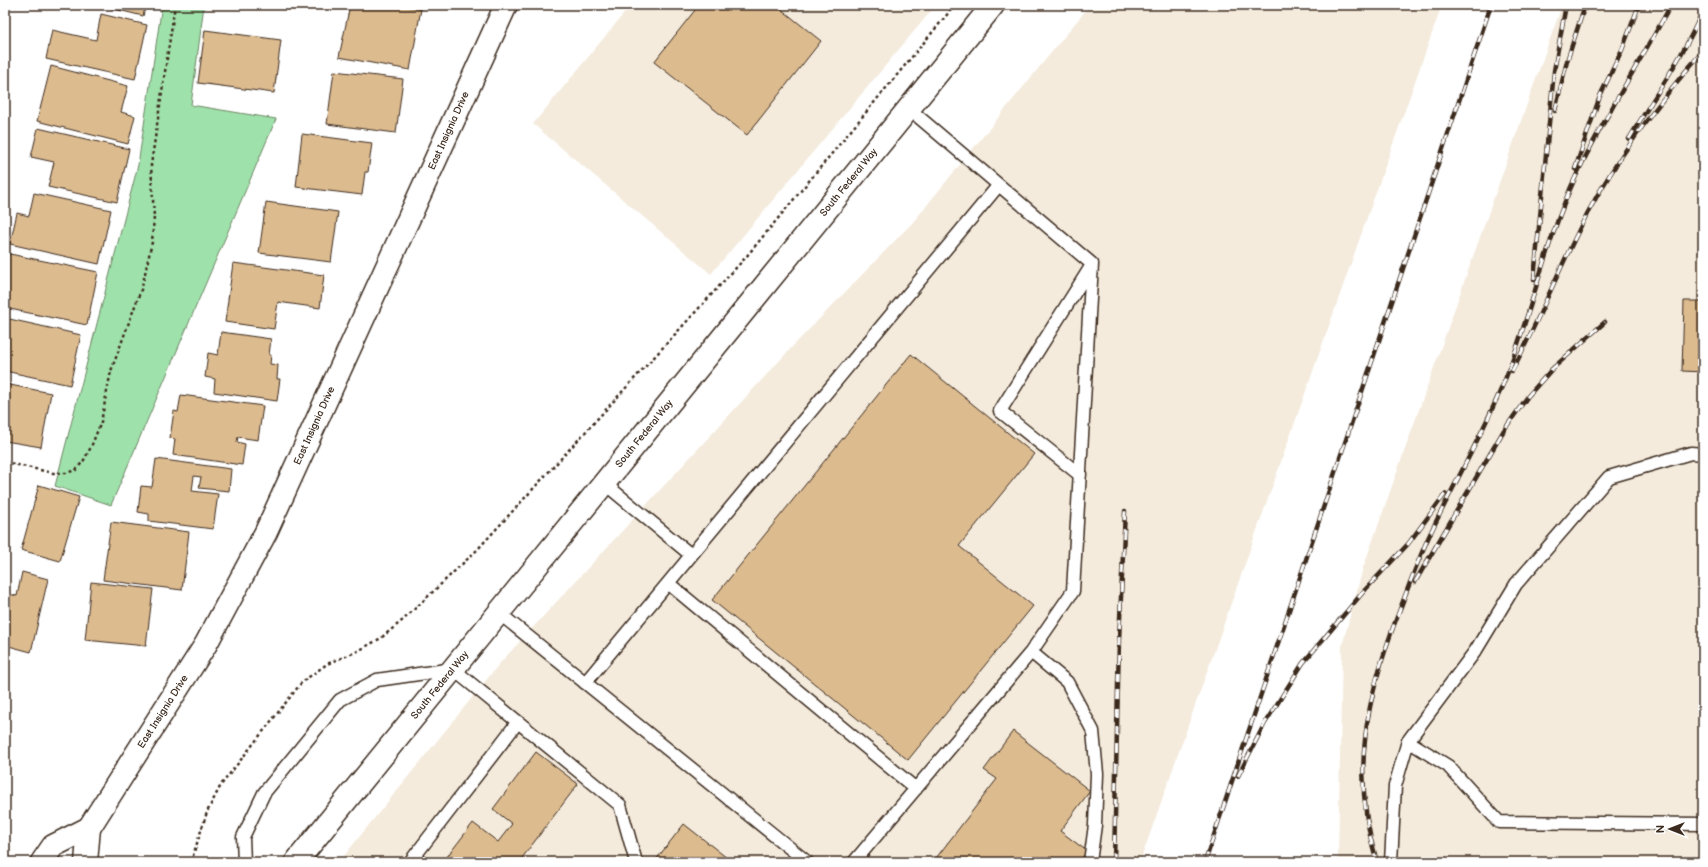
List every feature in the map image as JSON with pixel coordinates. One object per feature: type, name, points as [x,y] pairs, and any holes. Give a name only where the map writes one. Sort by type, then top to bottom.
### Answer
[{"type":"main road","name":"East Insignia Drive","points":[[86,862],[89,828],[206,644],[266,532],[506,5]]},
{"type":"main road","name":"South Federal Way","points":[[298,862],[993,5]]},
{"type":"main road","points":[[42,862],[53,846],[89,828]]},
{"type":"lane","points":[[908,108],[998,186],[1092,264]]},
{"type":"lane","points":[[585,683],[998,186]]},
{"type":"lane","points":[[854,862],[1032,652],[1073,591],[1092,264]]},
{"type":"lane","points":[[1080,475],[1000,411],[1092,264]]},
{"type":"lane","points":[[1392,862],[1395,786],[1408,741],[1476,650],[1516,584],[1609,477],[1691,454],[1703,454]]},
{"type":"lane","points":[[604,484],[691,555]]},
{"type":"lane","points":[[668,583],[916,789]]},
{"type":"lane","points":[[499,613],[800,860]]},
{"type":"lane","points":[[1032,652],[1067,682],[1093,731],[1097,774],[1095,825],[1090,862]]},
{"type":"lane","points":[[244,862],[243,837],[264,793],[340,700],[377,680],[453,669],[517,723],[620,805],[636,862]]},
{"type":"lane","points":[[410,862],[517,723]]},
{"type":"lane","points":[[1408,741],[1448,766],[1499,822],[1703,824]]},
{"type":"path","points":[[5,462],[53,473],[66,473],[76,470],[84,460],[98,428],[111,371],[142,287],[152,242],[154,217],[151,164],[176,5]]},
{"type":"path","points":[[191,862],[207,812],[221,785],[302,682],[328,664],[358,651],[381,638],[403,620],[477,550],[746,257],[955,5]]},
{"type":"shaded area","points":[[631,5],[936,5],[711,274],[533,124]]},
{"type":"shaded area","points":[[1090,5],[1442,5],[1140,862],[339,862],[500,663],[794,345],[914,221]]},
{"type":"shaded area","points":[[1562,5],[1703,5],[1703,862],[1338,862],[1342,646],[1363,568]]},
{"type":"green space","points":[[162,5],[204,5],[191,105],[276,119],[111,505],[55,486],[138,165]]},
{"type":"building","points":[[98,5],[146,5],[143,16]]},
{"type":"building","points":[[350,5],[399,5],[421,9],[410,70],[339,57]]},
{"type":"building","points":[[699,5],[776,5],[821,41],[747,135],[654,62]]},
{"type":"building","points":[[101,14],[147,25],[135,79],[46,59],[52,30],[96,40]]},
{"type":"building","points":[[205,30],[281,40],[274,93],[198,83]]},
{"type":"building","points":[[51,66],[128,86],[121,112],[135,116],[128,144],[37,121]]},
{"type":"building","points":[[334,71],[403,79],[396,133],[327,124]]},
{"type":"building","points":[[38,128],[129,149],[117,202],[48,187],[54,162],[31,157]]},
{"type":"building","points":[[302,134],[372,143],[368,172],[365,172],[362,195],[296,187]]},
{"type":"building","points":[[34,193],[111,210],[99,264],[10,244],[17,213],[29,216]]},
{"type":"building","points":[[266,202],[338,212],[331,262],[259,253]]},
{"type":"building","points":[[5,253],[98,272],[87,325],[5,308]]},
{"type":"building","points":[[233,263],[324,275],[320,308],[278,302],[274,329],[225,322]]},
{"type":"building","points":[[1684,301],[1703,301],[1703,372],[1682,371]]},
{"type":"building","points":[[5,318],[81,335],[70,385],[5,371]]},
{"type":"building","points":[[221,332],[271,339],[269,355],[271,355],[270,364],[278,365],[277,379],[280,379],[277,401],[214,392],[215,379],[205,377],[208,353],[218,355]]},
{"type":"building","points":[[911,354],[1034,454],[959,546],[1033,606],[908,760],[712,600]]},
{"type":"building","points":[[5,384],[51,393],[41,447],[5,441]]},
{"type":"building","points":[[181,395],[263,406],[258,440],[238,437],[237,442],[245,444],[242,465],[173,455],[175,439],[170,438],[174,411],[178,412]]},
{"type":"building","points":[[156,459],[231,469],[229,491],[199,488],[201,477],[194,476],[192,491],[218,494],[213,529],[149,521],[149,514],[138,512],[141,486],[152,487]]},
{"type":"building","points":[[39,485],[79,497],[60,561],[21,550]]},
{"type":"building","points":[[111,522],[189,532],[182,590],[103,580]]},
{"type":"building","points":[[22,572],[48,579],[31,652],[5,645],[5,593],[17,596]]},
{"type":"building","points":[[91,582],[153,589],[146,646],[85,640]]},
{"type":"building","points":[[1013,731],[1090,791],[1060,831],[1087,851],[1079,862],[933,862],[997,779],[984,770]]},
{"type":"building","points":[[536,752],[578,784],[519,862],[443,862],[473,823],[498,842],[512,824],[493,809]]},
{"type":"building","points":[[684,824],[732,862],[655,861]]},
{"type":"railway","points":[[1205,862],[1491,5]]},
{"type":"railway","points":[[1534,279],[1554,71],[1566,5]]},
{"type":"railway","points":[[1555,111],[1567,61],[1585,5]]},
{"type":"railway","points":[[1575,169],[1600,96],[1622,50],[1639,5]]},
{"type":"railway","points":[[1377,862],[1369,829],[1364,796],[1363,765],[1371,703],[1388,641],[1427,541],[1498,397],[1524,327],[1565,200],[1610,111],[1671,5]]},
{"type":"railway","points":[[1629,139],[1678,60],[1703,10]]},
{"type":"railway","points":[[1512,371],[1577,234],[1599,192],[1640,129],[1703,51]]},
{"type":"railway","points":[[1415,582],[1504,430],[1528,396],[1552,369],[1605,322]]},
{"type":"railway","points":[[1238,776],[1265,723],[1303,663],[1364,591],[1408,544],[1445,494]]},
{"type":"railway","points":[[1114,862],[1119,640],[1125,511]]}]
